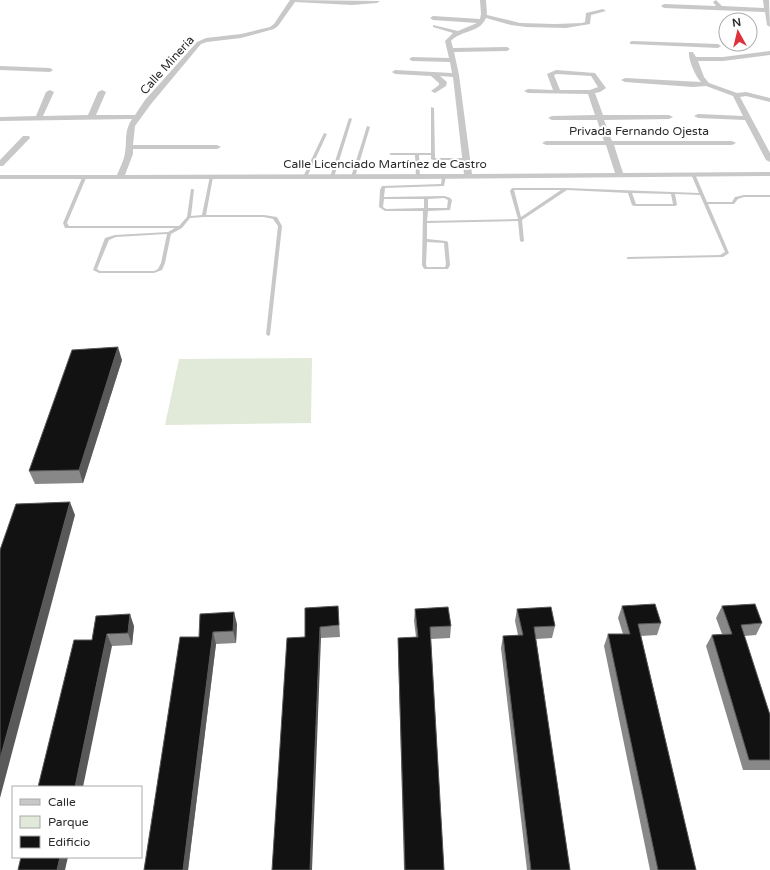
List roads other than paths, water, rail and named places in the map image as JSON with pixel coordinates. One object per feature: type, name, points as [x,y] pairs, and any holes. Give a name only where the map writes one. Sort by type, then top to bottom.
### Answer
[{"type":"street","points":[[294,0],[352,3],[377,1]]},
{"type":"street","name":"Calle Minería","points":[[120,178],[130,154],[129,135],[137,117],[148,102],[199,43],[206,40],[241,36],[272,28],[276,25],[294,0]]},
{"type":"street","points":[[468,176],[456,75],[448,41],[458,33],[474,28],[482,19],[483,0]]},
{"type":"street","points":[[715,0],[720,8]]},
{"type":"street","points":[[766,0],[770,25]]},
{"type":"street","points":[[664,6],[720,8],[768,12]]},
{"type":"street","points":[[433,18],[496,18],[519,25],[579,26],[588,23],[588,14],[602,11]]},
{"type":"street","points":[[435,26],[458,33]]},
{"type":"street","points":[[632,43],[718,46]]},
{"type":"street","points":[[688,45],[701,78],[707,84],[736,96],[746,94],[770,100]]},
{"type":"street","points":[[451,50],[507,49]]},
{"type":"street","points":[[693,59],[723,59],[770,53]]},
{"type":"street","points":[[412,59],[453,60]]},
{"type":"street","points":[[0,68],[50,70]]},
{"type":"street","points":[[394,72],[456,75]]},
{"type":"street","points":[[528,91],[557,92],[591,92],[602,90],[593,74],[552,73],[550,74],[557,92]]},
{"type":"street","points":[[433,74],[443,82],[442,86],[435,91]]},
{"type":"street","points":[[625,80],[693,85],[707,84]]},
{"type":"street","points":[[38,119],[50,92]]},
{"type":"street","points":[[91,118],[102,92]]},
{"type":"street","points":[[591,92],[620,175]]},
{"type":"street","points":[[736,96],[770,160]]},
{"type":"street","points":[[698,116],[748,118]]},
{"type":"street","points":[[0,118],[38,119],[137,117]]},
{"type":"street","points":[[552,118],[669,117]]},
{"type":"street","points":[[0,164],[26,138]]},
{"type":"street","name":"Privada Fernando Ojesta","points":[[546,143],[732,143]]},
{"type":"street","points":[[130,147],[217,147]]},
{"type":"street","name":"Calle Licenciado Martínez de Castro","points":[[0,178],[770,174]]},
{"type":"lane","points":[[432,108],[433,159],[466,159]]},
{"type":"lane","points":[[332,177],[350,119]]},
{"type":"lane","points":[[353,177],[368,127]]},
{"type":"lane","points":[[305,177],[325,134]]},
{"type":"lane","points":[[391,154],[433,154]]},
{"type":"lane","points":[[417,154],[418,177]]},
{"type":"lane","points":[[628,258],[721,256],[727,253],[693,174]]},
{"type":"lane","points":[[382,198],[448,198],[449,209],[385,210],[381,207],[382,187],[443,185],[444,176]]},
{"type":"lane","points":[[204,216],[212,177]]},
{"type":"lane","points":[[84,178],[65,223],[67,227],[180,227]]},
{"type":"lane","points":[[522,241],[520,220],[512,191],[513,189],[566,189],[630,193],[702,194]]},
{"type":"lane","points":[[426,222],[520,220],[566,189]]},
{"type":"lane","points":[[169,233],[163,263],[160,270],[154,272],[99,272],[95,270],[107,239],[115,236],[169,233],[180,227],[189,217],[192,190]]},
{"type":"lane","points":[[630,193],[634,205],[676,205],[673,193]]},
{"type":"lane","points":[[706,203],[733,203],[736,198],[744,196],[770,196]]},
{"type":"lane","points":[[425,240],[446,242],[448,265],[446,268],[426,268],[424,265],[426,197]]},
{"type":"lane","points":[[189,217],[264,216],[275,218],[280,226],[268,334]]}]
